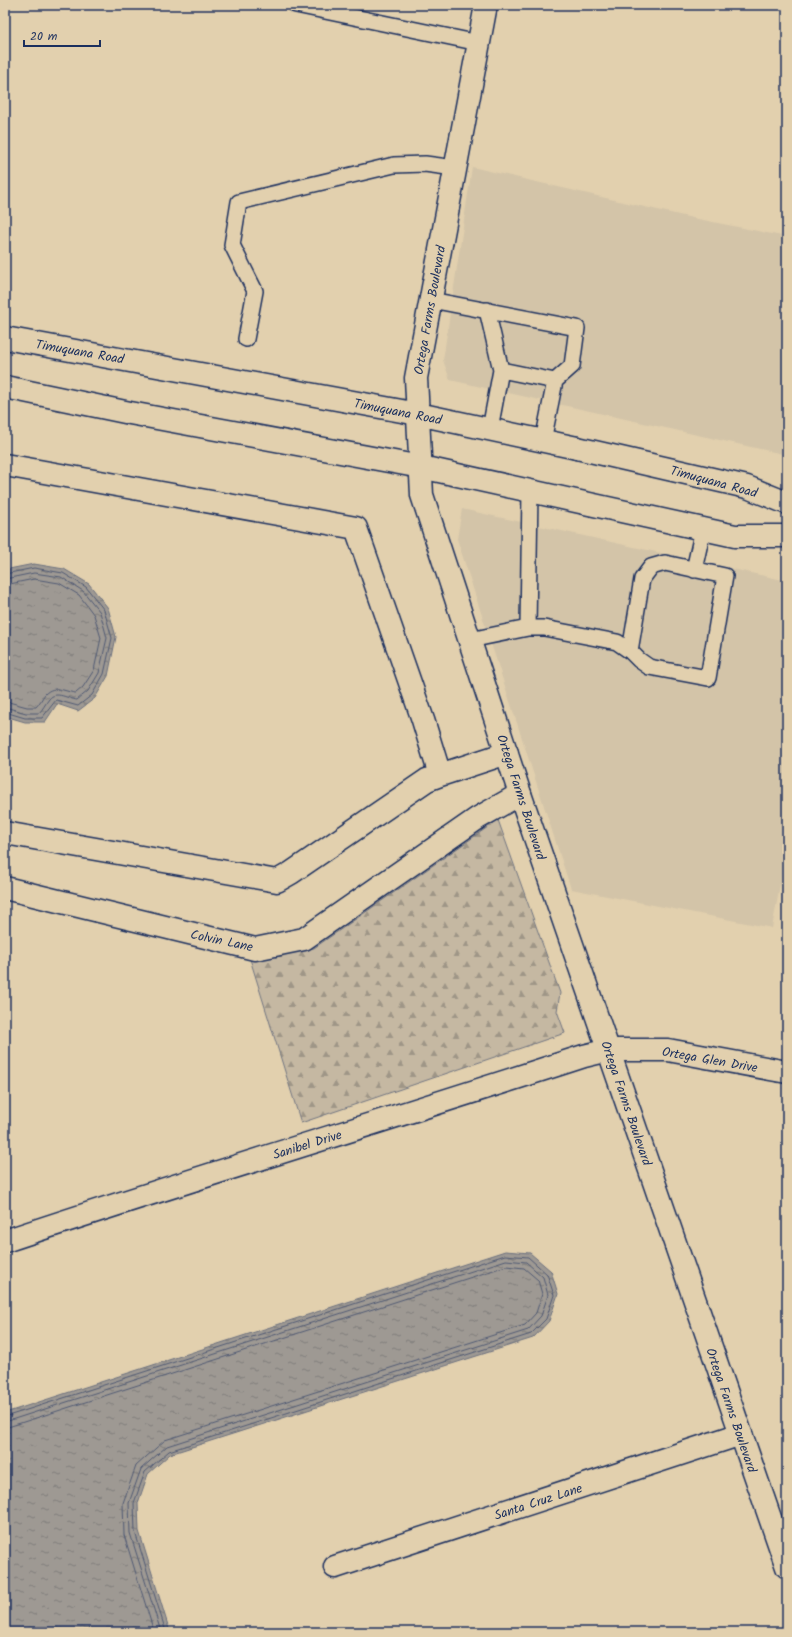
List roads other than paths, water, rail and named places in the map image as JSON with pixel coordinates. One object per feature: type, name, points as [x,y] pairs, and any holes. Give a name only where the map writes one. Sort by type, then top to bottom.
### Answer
[{"type":"street","name":"Ortega Farms Boulevard","points":[[486,5],[416,378],[422,495],[520,794],[787,1567]]},
{"type":"street","name":"Timuquana Road","points":[[5,338],[418,414],[490,429],[747,487],[787,504]]},
{"type":"street","points":[[5,387],[146,416],[420,467],[735,536],[787,536]]},
{"type":"street","points":[[5,465],[356,528],[423,720],[440,775]]},
{"type":"street","points":[[5,833],[277,881],[427,780],[507,754]]},
{"type":"street","name":"Colvin Lane","points":[[5,888],[255,949],[304,939],[478,818],[520,794]]},
{"type":"street","name":"Ortega Glen Drive","points":[[609,1050],[668,1050],[787,1072]]},
{"type":"street","name":"Sanibel Drive","points":[[5,1241],[146,1194],[430,1106],[584,1056],[609,1050]]},
{"type":"street","name":"Santa Cruz Lane","points":[[335,1567],[741,1434]]},
{"type":"lane","points":[[296,5],[479,43]]},
{"type":"lane","points":[[246,339],[255,291],[232,245],[239,202],[394,165],[425,164],[455,168]]},
{"type":"lane","points":[[431,300],[577,328],[572,366],[555,381],[543,441]]},
{"type":"lane","points":[[487,310],[501,370],[490,429]]},
{"type":"lane","points":[[501,370],[555,381]]},
{"type":"lane","points":[[528,628],[530,491]]},
{"type":"lane","points":[[694,570],[703,529]]},
{"type":"lane","points":[[470,640],[528,628],[544,628],[617,642],[630,650],[639,660],[649,667],[708,678],[725,576],[665,563],[651,567],[642,579],[630,650]]},
{"type":"water","points":[[34,564],[64,569],[89,584],[108,608],[116,637],[108,676],[95,698],[78,711],[57,704],[45,722],[25,722],[5,716],[5,571]]},
{"type":"water","points":[[505,1251],[530,1253],[551,1271],[558,1294],[549,1321],[533,1338],[170,1454],[148,1474],[138,1503],[139,1531],[170,1632],[5,1632],[5,1413]]}]
